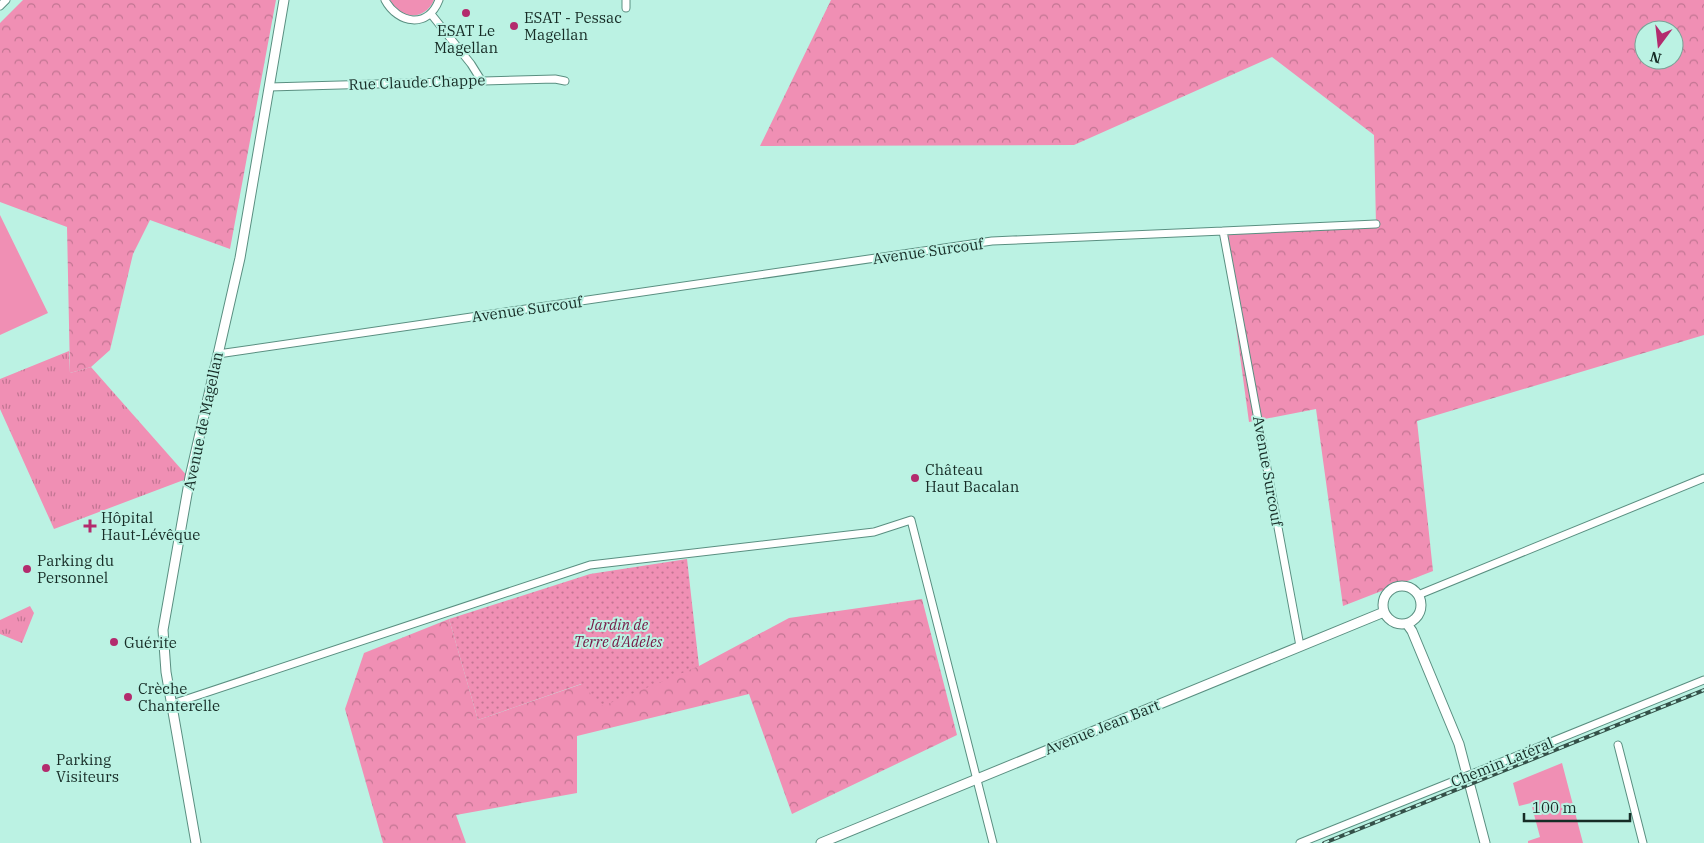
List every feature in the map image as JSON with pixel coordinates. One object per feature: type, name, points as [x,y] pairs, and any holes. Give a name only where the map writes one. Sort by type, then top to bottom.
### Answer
[{"type":"street","points":[[0,6],[6,0]]},
{"type":"street","name":"Avenue de Magellan","points":[[196,843],[163,644],[165,612],[190,477],[240,258],[284,0]]},
{"type":"street","points":[[385,0],[391,12],[403,19],[417,20],[431,14],[439,0]]},
{"type":"street","points":[[431,14],[471,64],[481,80]]},
{"type":"street","name":"Rue Claude Chappe","points":[[269,86],[481,80],[555,79],[565,81]]},
{"type":"street","points":[[1224,231],[1376,224]]},
{"type":"street","name":"Avenue Surcouf","points":[[218,354],[992,241],[1224,231],[1300,646]]},
{"type":"street","points":[[1418,595],[1704,478]]},
{"type":"street","points":[[172,704],[590,566],[874,532],[911,520],[993,843]]},
{"type":"street","points":[[1396,587],[1409,587],[1418,595],[1421,606],[1420,612],[1417,617],[1407,624],[1396,624],[1384,612],[1383,600],[1386,594],[1396,587]]},
{"type":"street","name":"Avenue Jean Bart","points":[[821,843],[1384,612]]},
{"type":"street","points":[[1407,624],[1412,631],[1459,744],[1485,843]]},
{"type":"street","name":"Chemin Latéral","points":[[1300,843],[1704,680]]},
{"type":"street","points":[[1618,745],[1643,843]]},
{"type":"green space","points":[[23,0],[276,0],[230,249],[150,220],[133,254],[110,350],[91,367],[70,373],[67,227],[0,202],[0,23]]},
{"type":"green space","points":[[390,0],[434,0],[425,12],[419,15],[412,15],[406,14],[394,7]]},
{"type":"green space","points":[[831,0],[1704,0],[1704,335],[1417,421],[1433,571],[1343,606],[1316,409],[1249,422],[1223,231],[1376,224],[1374,135],[1272,57],[1074,145],[760,146]]},
{"type":"green space","points":[[0,215],[48,313],[0,335]]},
{"type":"green space","points":[[69,351],[70,373],[91,367],[189,478],[54,529],[0,409],[0,379]]},
{"type":"green space","name":"Jardin de Terre d'Adeles","points":[[687,559],[699,666],[603,706],[581,684],[478,720],[449,619],[590,574]]},
{"type":"green space","points":[[922,599],[957,735],[792,814],[749,694],[577,736],[577,793],[456,815],[466,843],[383,843],[345,709],[364,653],[449,619],[478,720],[582,684],[699,666],[789,618]]},
{"type":"green space","points":[[30,606],[34,613],[22,643],[0,634],[0,620]]},
{"type":"green space","points":[[1562,763],[1583,843],[1528,843],[1528,841],[1540,837],[1531,803],[1519,806],[1513,783]]},
{"type":"railway","points":[[1324,843],[1704,690]]},
{"type":"place","name":"ESAT Le Magellan","points":[[466,13]]},
{"type":"place","name":"ESAT - Pessac Magellan","points":[[514,26]]},
{"type":"place","name":"Château Haut Bacalan","points":[[915,478]]},
{"type":"place","name":"Hôpital Haut-Lévêque","points":[[90,526]]},
{"type":"place","name":"Parking du Personnel","points":[[27,569]]},
{"type":"place","name":"Guérite","points":[[114,642]]},
{"type":"place","name":"Crèche Chanterelle","points":[[128,697]]},
{"type":"place","name":"Parking Visiteurs","points":[[46,768]]}]
